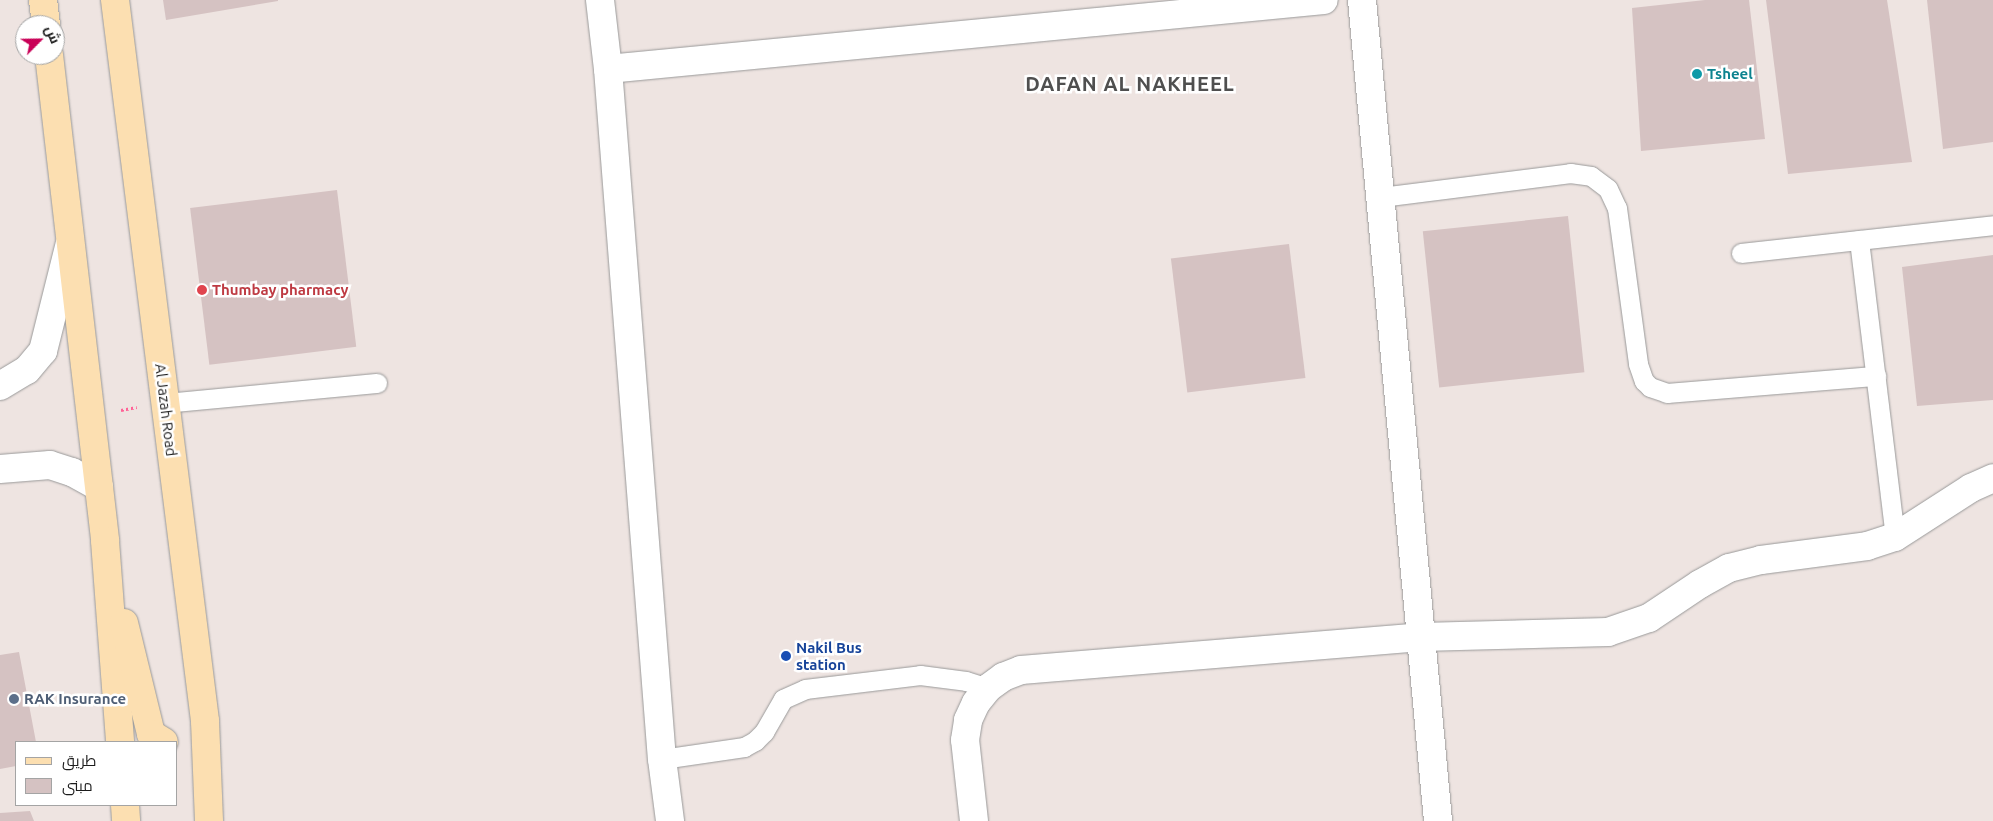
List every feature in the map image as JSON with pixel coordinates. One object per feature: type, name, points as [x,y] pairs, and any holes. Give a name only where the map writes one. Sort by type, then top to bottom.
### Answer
[{"type":"main road","points":[[43,0],[45,15]]},
{"type":"main road","name":"Al Jazah Road","points":[[115,0],[205,720],[209,821]]},
{"type":"main road","points":[[50,65],[105,541],[120,741]]},
{"type":"main road","points":[[105,541],[151,734],[162,741]]},
{"type":"main road","points":[[175,741],[182,739],[205,720]]},
{"type":"main road","points":[[125,806],[126,821]]},
{"type":"street","points":[[600,0],[608,69],[662,759],[670,821]]},
{"type":"street","points":[[608,69],[1324,0]]},
{"type":"street","points":[[1362,0],[1438,821]]},
{"type":"street","points":[[0,386],[27,370],[43,351],[70,241]]},
{"type":"street","points":[[0,469],[50,466],[72,472],[99,488]]},
{"type":"street","points":[[974,821],[965,740],[968,720],[976,703],[988,688],[1003,677],[1021,670],[1421,637],[1608,632],[1622,629],[1649,618],[1700,584],[1729,568],[1761,560],[1867,546],[1896,537],[1971,488],[1993,478]]},
{"type":"lane","points":[[1381,197],[1570,173],[1591,176],[1608,189],[1617,208],[1638,364],[1644,381],[1650,387],[1667,393],[1876,376]]},
{"type":"lane","points":[[1741,253],[1993,225]]},
{"type":"lane","points":[[1858,240],[1896,537]]},
{"type":"lane","points":[[165,403],[377,383]]},
{"type":"lane","points":[[662,759],[744,747],[764,732],[783,700],[805,688],[920,675],[958,679],[988,688]]},
{"type":"path","points":[[90,415],[165,403]]},
{"type":"building","points":[[163,0],[278,0],[278,1],[166,20]]},
{"type":"building","name":"Tsheel","points":[[1705,0],[1749,0],[1765,139],[1641,151],[1632,8]]},
{"type":"building","points":[[1766,0],[1887,0],[1912,162],[1788,174]]},
{"type":"building","points":[[1927,0],[1993,0],[1993,142],[1943,149]]},
{"type":"building","points":[[337,190],[356,347],[209,365],[190,208]]},
{"type":"building","points":[[1568,216],[1584,372],[1439,387],[1423,231]]},
{"type":"building","points":[[1289,244],[1305,378],[1187,392],[1171,259]]},
{"type":"building","points":[[1993,255],[1993,400],[1917,406],[1902,267]]},
{"type":"building","name":"RAK Insurance","points":[[19,652],[36,741],[15,741],[15,766],[0,769],[0,655]]},
{"type":"building","points":[[30,811],[34,821],[0,821],[0,813]]},
{"type":"place","name":"Tsheel","points":[[1697,74]]},
{"type":"place","name":"Thumbay pharmacy","points":[[202,290]]},
{"type":"place","name":"Nakil Bus station","points":[[786,656]]},
{"type":"place","name":"RAK Insurance","points":[[14,699]]},
{"type":"district","name":"DAFAN AL NAKHEEL","points":[[1130,83]]}]
